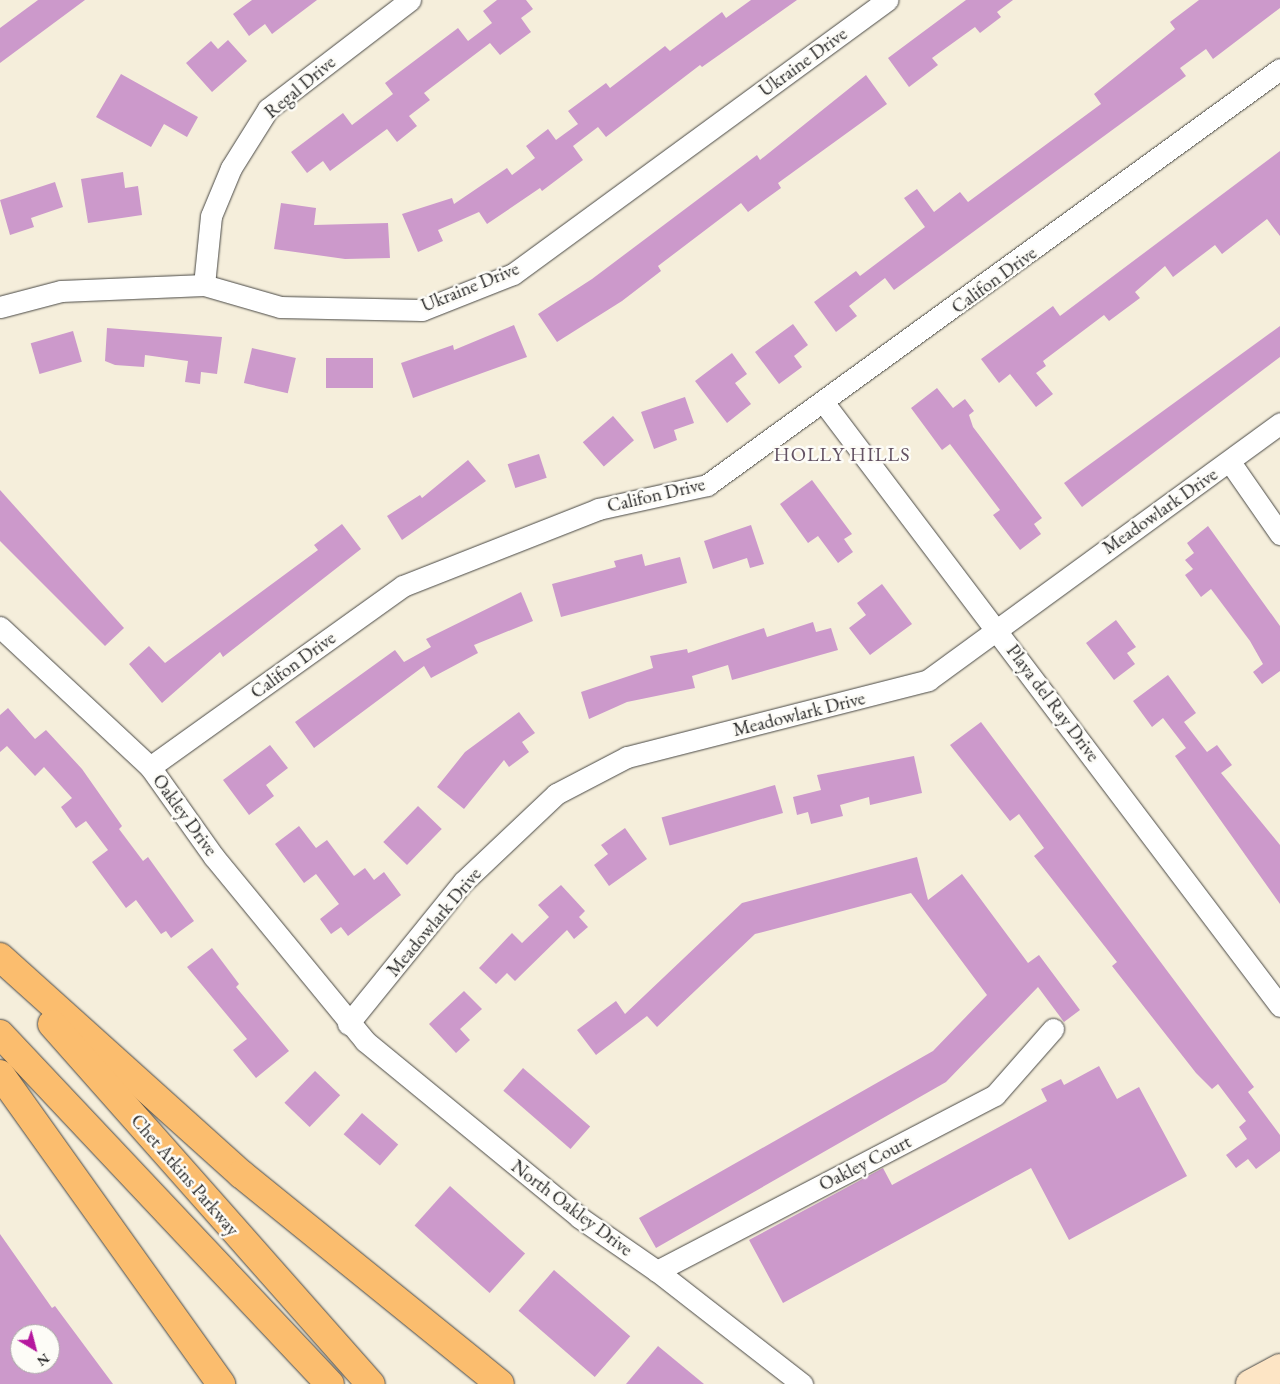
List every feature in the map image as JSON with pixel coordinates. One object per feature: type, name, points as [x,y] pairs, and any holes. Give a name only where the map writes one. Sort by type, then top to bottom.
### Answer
[{"type":"highway","points":[[0,957],[241,1174],[500,1384]]},
{"type":"highway","name":"Chet Atkins Parkway","points":[[0,964],[371,1384]]},
{"type":"highway","name":"Chet Atkins Parkway","points":[[0,1034],[330,1384]]},
{"type":"highway","points":[[0,1074],[221,1384]]},
{"type":"main road","points":[[1250,1384],[1280,1368]]},
{"type":"street","name":"Regal Drive","points":[[204,285],[211,216],[231,168],[268,109],[410,0]]},
{"type":"street","name":"Ukraine Drive","points":[[0,308],[61,291],[204,285],[280,307],[422,310],[513,274],[888,0]]},
{"type":"street","name":"Califon Drive","points":[[150,767],[403,586],[598,509],[707,485],[824,403],[1280,69]]},
{"type":"street","name":"Playa del Ray Drive","points":[[824,403],[998,630],[1280,1006]]},
{"type":"street","name":"Meadowlark Drive","points":[[348,1024],[463,882],[556,794],[627,757],[928,680],[998,630],[1066,576],[1230,462],[1280,423]]},
{"type":"street","points":[[1230,462],[1280,534]]},
{"type":"street","name":"Oakley Drive","points":[[0,627],[150,767],[214,857],[348,1024]]},
{"type":"street","name":"North Oakley Drive","points":[[348,1024],[579,1217],[657,1271],[802,1384]]},
{"type":"street","name":"Oakley Court","points":[[657,1271],[995,1095],[1053,1029]]},
{"type":"building","points":[[38,0],[85,0],[0,63],[0,28]]},
{"type":"building","points":[[252,0],[317,0],[272,34],[265,24],[249,36],[233,14]]},
{"type":"building","points":[[497,0],[526,0],[533,9],[521,18],[531,32],[500,55],[490,43],[424,93],[430,100],[409,116],[417,126],[397,142],[387,129],[330,171],[323,161],[307,173],[291,152],[343,113],[352,125],[393,94],[385,83],[458,28],[468,41],[492,23],[483,11]]},
{"type":"building","points":[[751,0],[797,0],[702,67],[700,65],[606,137],[598,127],[573,146],[583,160],[542,191],[540,188],[487,224],[479,212],[438,230],[443,241],[418,252],[402,214],[452,198],[454,204],[507,168],[512,175],[535,158],[526,146],[548,129],[556,140],[578,124],[568,111],[606,83],[610,88],[665,46],[670,51],[722,12],[726,18]]},
{"type":"building","points":[[966,0],[1013,0],[997,12],[1001,17],[980,33],[975,27],[932,58],[938,65],[909,87],[888,58]]},
{"type":"building","points":[[1199,0],[1280,0],[1280,8],[1213,59],[1206,49],[1180,68],[1186,76],[894,290],[885,278],[849,306],[857,316],[836,332],[814,302],[856,271],[860,276],[925,227],[904,198],[917,189],[934,212],[960,192],[968,202],[1101,104],[1094,94],[1175,29],[1170,22]]},
{"type":"building","points":[[228,40],[247,61],[212,92],[186,63],[211,41],[218,49]]},
{"type":"building","points":[[121,74],[198,117],[187,137],[164,124],[151,147],[96,117]]},
{"type":"building","points":[[866,75],[887,104],[778,183],[781,188],[748,212],[741,203],[658,266],[661,271],[622,301],[557,342],[538,314],[592,279],[757,155],[760,160]]},
{"type":"building","points":[[1280,151],[1280,236],[1267,219],[1222,254],[1215,245],[1173,277],[1165,266],[1135,292],[1140,298],[1109,321],[1104,315],[1043,361],[1046,366],[1036,373],[1053,394],[1036,407],[1010,374],[999,383],[981,359],[1053,306],[1060,316]]},
{"type":"building","points":[[123,172],[125,188],[138,186],[142,215],[88,223],[81,179]]},
{"type":"building","points":[[55,182],[63,207],[31,218],[34,227],[10,235],[0,200]]},
{"type":"building","points":[[281,203],[316,208],[314,225],[388,223],[390,258],[345,259],[274,249]]},
{"type":"building","points":[[793,324],[808,345],[794,356],[802,367],[779,384],[755,352]]},
{"type":"building","points":[[514,325],[527,357],[413,398],[401,363],[453,345],[454,350]]},
{"type":"building","points":[[1280,326],[1280,357],[1082,507],[1064,483]]},
{"type":"building","points":[[107,328],[222,337],[217,374],[201,372],[200,384],[185,382],[188,361],[145,355],[144,367],[115,365],[105,361]]},
{"type":"building","points":[[73,331],[82,362],[40,374],[31,343]]},
{"type":"building","points":[[252,348],[296,358],[288,393],[244,383]]},
{"type":"building","points":[[732,353],[747,374],[735,383],[751,404],[727,423],[695,381]]},
{"type":"building","points":[[326,358],[373,358],[373,388],[326,388]]},
{"type":"building","points":[[937,388],[953,408],[965,399],[974,411],[969,415],[973,427],[1042,518],[1034,524],[1041,534],[1020,550],[993,515],[1000,510],[950,444],[942,450],[911,408]]},
{"type":"building","points":[[685,397],[694,423],[674,430],[677,440],[654,449],[641,412]]},
{"type":"building","points":[[613,416],[634,440],[604,466],[583,442]]},
{"type":"building","points":[[539,454],[547,478],[515,488],[508,464]]},
{"type":"building","points":[[468,460],[486,481],[402,540],[387,516],[420,495],[422,498]]},
{"type":"building","points":[[812,480],[852,534],[844,539],[853,552],[838,563],[818,536],[808,543],[780,504]]},
{"type":"building","points":[[0,490],[124,628],[105,646],[0,541]]},
{"type":"building","points":[[342,524],[361,549],[223,657],[220,652],[162,703],[129,664],[149,646],[165,663],[318,550],[314,545]]},
{"type":"building","points":[[751,525],[764,564],[750,568],[747,558],[713,569],[704,541]]},
{"type":"building","points":[[1208,526],[1280,626],[1280,671],[1262,684],[1253,672],[1263,664],[1250,641],[1211,589],[1201,597],[1185,575],[1193,569],[1185,560],[1194,553],[1187,543]]},
{"type":"building","points":[[642,554],[645,566],[680,557],[687,583],[561,617],[552,584],[616,567],[614,561]]},
{"type":"building","points":[[882,584],[912,624],[870,655],[849,628],[866,615],[857,603]]},
{"type":"building","points":[[521,592],[533,621],[474,645],[478,653],[431,678],[424,666],[314,748],[295,722],[395,650],[404,662],[431,647],[426,639]]},
{"type":"building","points":[[1116,620],[1136,647],[1127,653],[1135,664],[1114,680],[1086,643]]},
{"type":"building","points":[[813,622],[816,632],[831,628],[838,650],[732,680],[728,665],[692,676],[695,688],[627,702],[589,719],[581,692],[653,668],[650,656],[687,649],[688,653],[764,628],[767,637]]},
{"type":"building","points":[[1168,675],[1196,713],[1184,722],[1207,752],[1217,745],[1232,765],[1221,773],[1280,845],[1280,904],[1175,756],[1186,748],[1163,718],[1152,727],[1133,701]]},
{"type":"building","points":[[8,708],[35,739],[46,730],[82,769],[122,826],[119,829],[143,861],[148,857],[194,921],[171,938],[166,931],[161,934],[136,900],[126,908],[92,862],[108,850],[86,821],[76,828],[61,807],[72,798],[44,767],[35,776],[7,746],[0,752],[0,715]]},
{"type":"building","points":[[519,712],[535,733],[522,742],[529,752],[509,767],[504,760],[464,809],[437,787],[465,752]]},
{"type":"building","points":[[981,722],[1254,1087],[1248,1092],[1280,1135],[1280,1151],[1256,1169],[1248,1159],[1236,1168],[1226,1155],[1247,1139],[1239,1127],[1246,1121],[1218,1084],[1212,1089],[1196,1073],[1112,966],[1117,962],[1034,856],[1044,848],[1019,814],[1010,821],[950,745]]},
{"type":"building","points":[[270,745],[288,768],[266,785],[274,796],[249,815],[223,780]]},
{"type":"building","points":[[914,756],[922,793],[870,805],[869,797],[840,805],[843,816],[811,824],[808,812],[797,815],[793,797],[821,790],[817,775]]},
{"type":"building","points":[[775,785],[783,813],[670,845],[662,818]]},
{"type":"building","points":[[418,806],[442,829],[407,865],[383,842]]},
{"type":"building","points":[[299,826],[316,848],[327,840],[354,876],[365,868],[374,880],[384,872],[401,895],[348,936],[341,927],[331,934],[320,919],[339,904],[316,874],[304,883],[275,844]]},
{"type":"building","points":[[625,828],[647,859],[609,886],[594,865],[608,854],[601,845]]},
{"type":"building","points":[[917,857],[928,900],[962,874],[1028,963],[1039,955],[1080,1010],[1064,1022],[1038,987],[946,1082],[656,1248],[639,1218],[933,1051],[987,995],[911,893],[755,934],[657,1027],[647,1016],[596,1055],[577,1030],[616,1001],[625,1014],[742,903]]},
{"type":"building","points":[[561,885],[585,911],[579,917],[588,927],[574,939],[567,930],[515,981],[507,973],[496,984],[479,968],[512,933],[522,943],[549,917],[538,905]]},
{"type":"building","points":[[212,948],[239,984],[236,987],[289,1051],[256,1078],[233,1050],[247,1039],[187,967]]},
{"type":"building","points":[[464,991],[482,1009],[460,1029],[470,1040],[456,1053],[429,1024]]},
{"type":"building","points":[[1099,1066],[1117,1099],[1139,1087],[1187,1176],[1069,1240],[1031,1168],[783,1303],[749,1240],[883,1168],[892,1185],[1047,1101],[1041,1089],[1061,1079],[1064,1085]]},
{"type":"building","points":[[523,1068],[590,1126],[570,1149],[503,1091]]},
{"type":"building","points":[[315,1071],[340,1095],[310,1127],[284,1103]]},
{"type":"building","points":[[362,1113],[398,1144],[380,1166],[344,1134]]},
{"type":"building","points":[[450,1186],[525,1254],[490,1293],[415,1225]]},
{"type":"building","points":[[0,1234],[52,1308],[55,1306],[113,1384],[0,1384]]},
{"type":"building","points":[[554,1270],[630,1336],[595,1377],[519,1311]]},
{"type":"building","points":[[658,1346],[704,1384],[626,1384]]},
{"type":"district","name":"HOLLY HILLS","points":[[842,454]]}]
